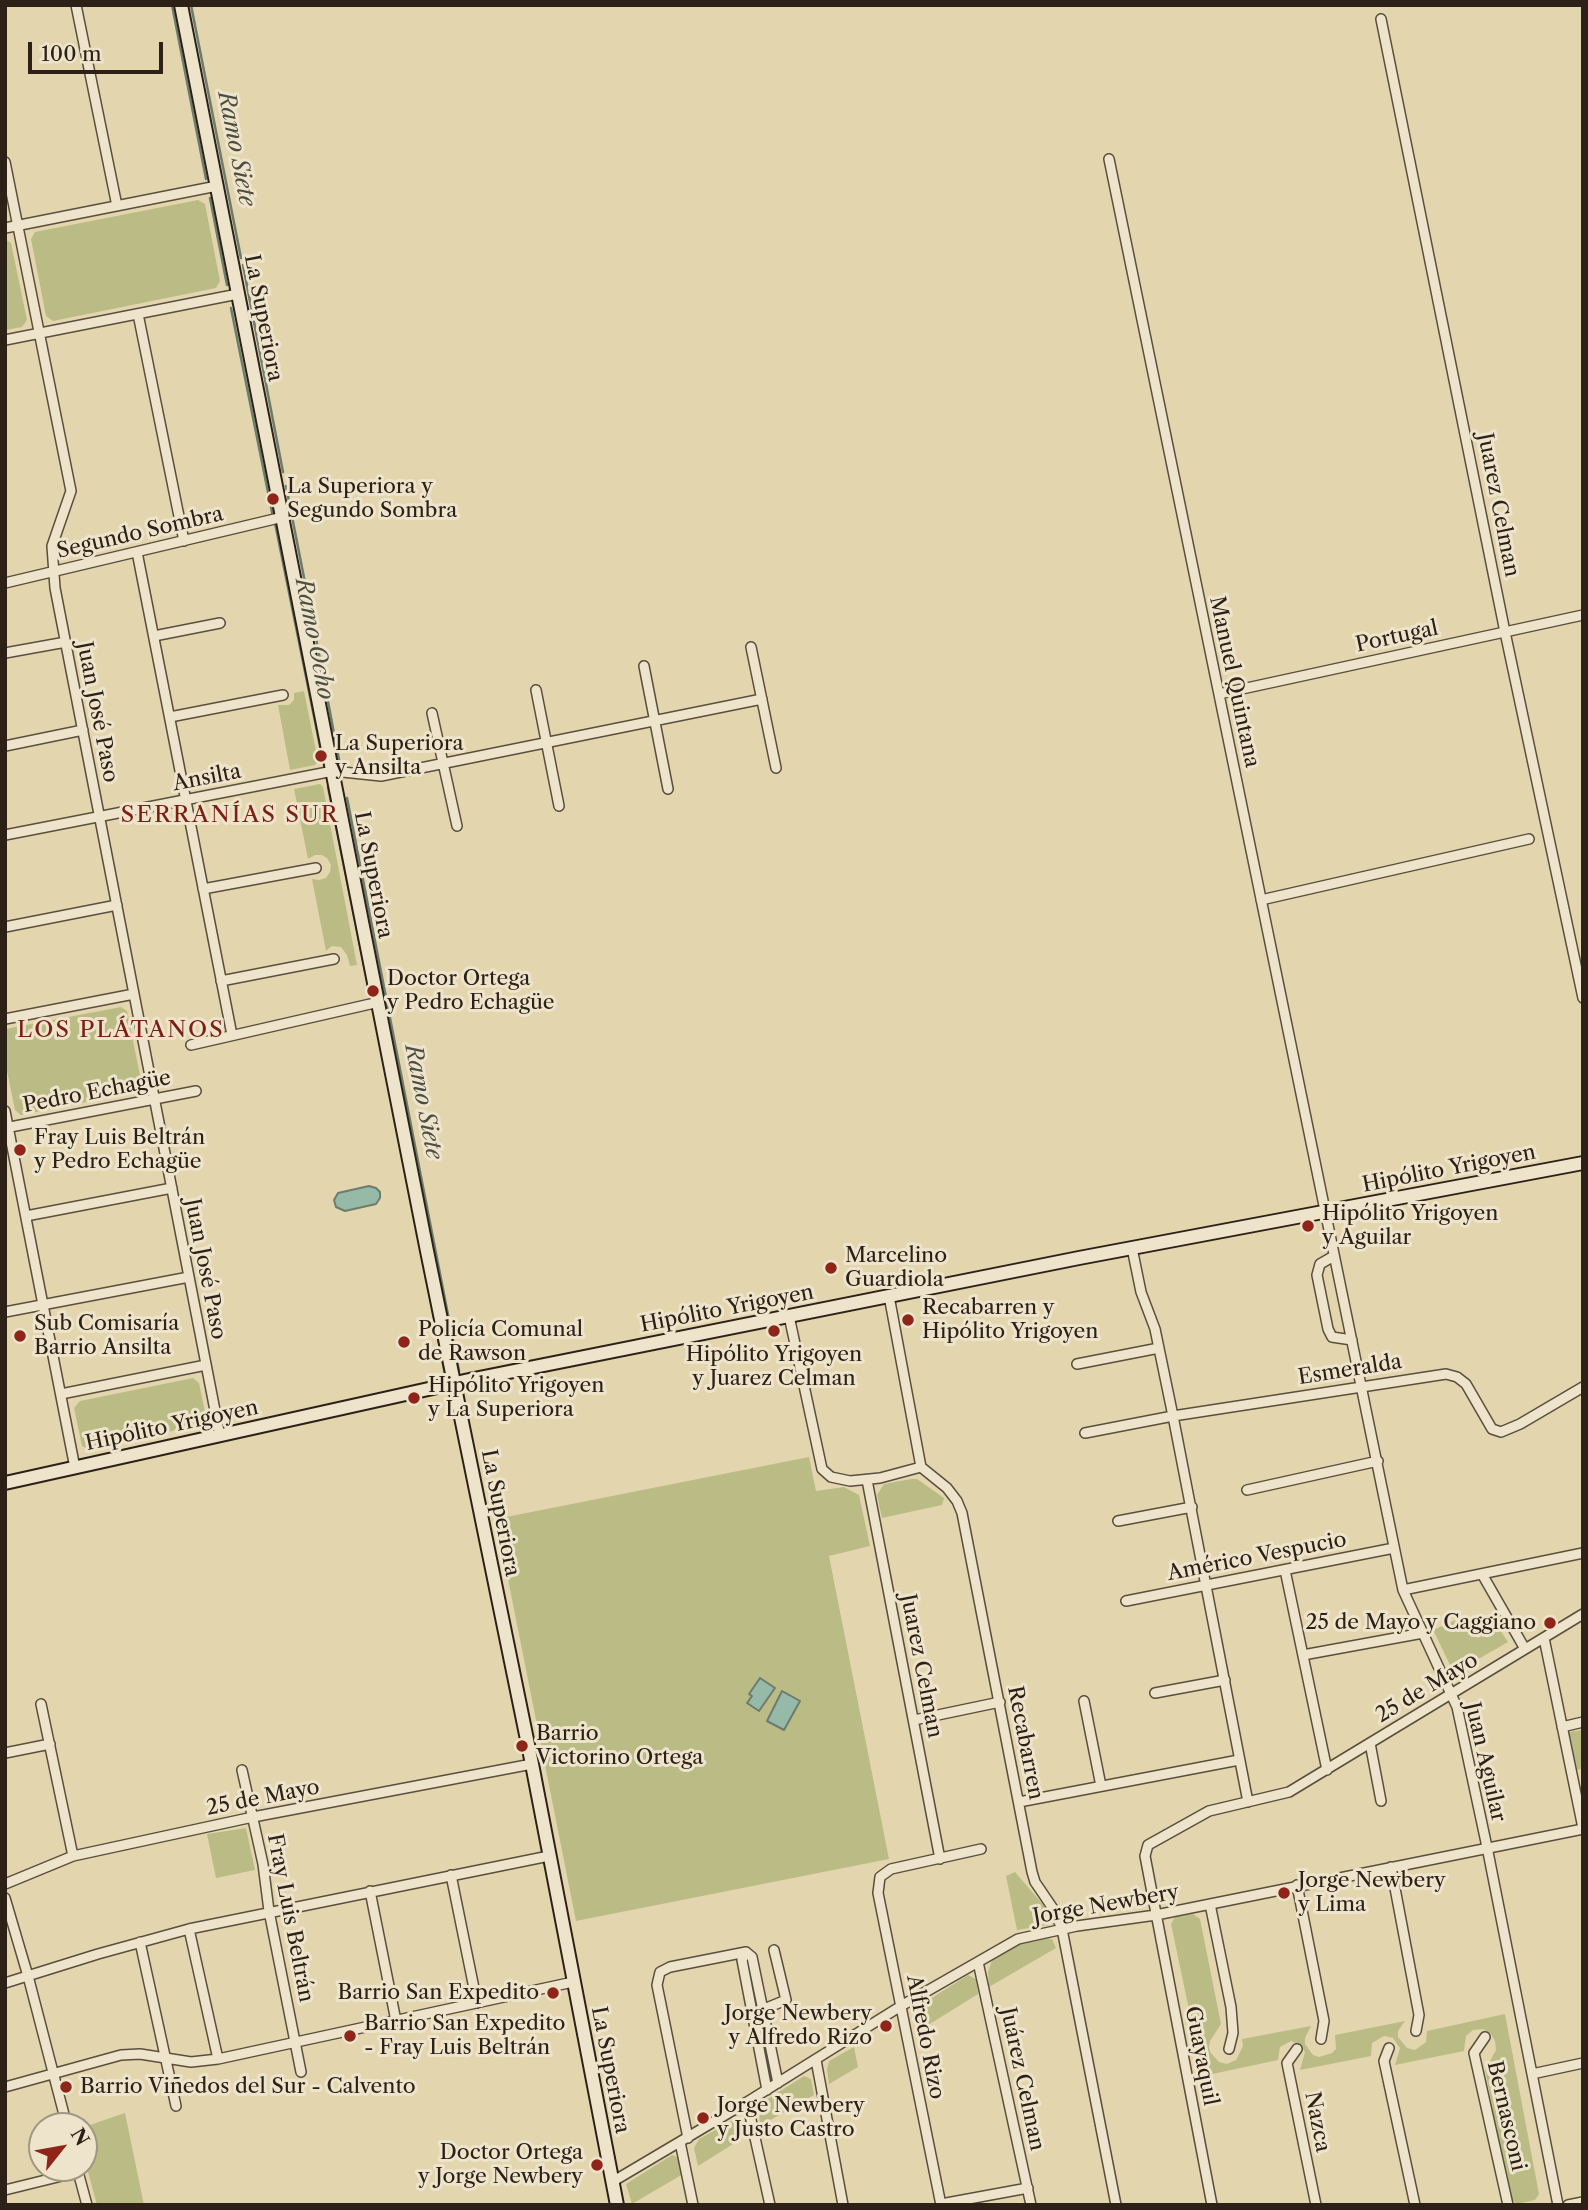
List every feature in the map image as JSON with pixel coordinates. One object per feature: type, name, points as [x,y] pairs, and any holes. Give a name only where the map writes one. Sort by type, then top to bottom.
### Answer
[{"type":"main road","name":"La Superiora","points":[[181,5],[532,1764],[617,2205]]},
{"type":"main road","name":"Hipólito Yrigoyen","points":[[5,1483],[455,1383],[1132,1248],[1583,1163]]},
{"type":"street","points":[[76,5],[117,206]]},
{"type":"street","name":"Juarez Celman","points":[[1381,19],[1583,998]]},
{"type":"street","name":"Manuel Quintana","points":[[1109,159],[1325,1212]]},
{"type":"street","name":"Juan José Paso","points":[[5,162],[71,491],[52,546],[55,588],[220,1436]]},
{"type":"street","points":[[5,228],[217,186]]},
{"type":"street","points":[[5,340],[238,294]]},
{"type":"street","points":[[138,314],[184,541]]},
{"type":"street","name":"Segundo Sombra","points":[[5,583],[283,517]]},
{"type":"street","points":[[137,552],[232,1035]]},
{"type":"street","name":"Portugal","points":[[1219,694],[1583,615]]},
{"type":"street","points":[[154,636],[220,623]]},
{"type":"street","points":[[5,653],[66,642]]},
{"type":"street","points":[[751,646],[776,768]]},
{"type":"street","points":[[644,666],[668,789]]},
{"type":"street","points":[[536,690],[559,806]]},
{"type":"street","points":[[170,718],[283,695]]},
{"type":"street","name":"Ansilta","points":[[5,835],[333,772],[381,776],[762,699]]},
{"type":"street","points":[[432,713],[457,826]]},
{"type":"street","points":[[5,746],[83,730]]},
{"type":"street","points":[[1261,900],[1529,839]]},
{"type":"street","points":[[203,890],[316,868]]},
{"type":"street","points":[[5,927],[117,905]]},
{"type":"street","points":[[221,981],[334,959]]},
{"type":"street","points":[[5,1019],[134,994]]},
{"type":"street","points":[[191,1045],[379,1002]]},
{"type":"street","name":"Pedro Echagüe","points":[[7,1128],[196,1091]]},
{"type":"street","points":[[5,1111],[75,1468]]},
{"type":"street","points":[[26,1216],[172,1188]]},
{"type":"street","name":"Juan Aguilar","points":[[1325,1212],[1403,1590],[1457,1707],[1558,2205]]},
{"type":"street","points":[[1132,1248],[1141,1292],[1159,1348],[1248,1802]]},
{"type":"street","points":[[1334,1256],[1320,1264],[1317,1275],[1328,1329],[1332,1337],[1352,1340]]},
{"type":"street","points":[[5,1312],[189,1277]]},
{"type":"street","points":[[789,1316],[822,1469],[831,1477],[850,1481],[880,1478],[921,1466],[889,1296]]},
{"type":"street","points":[[1077,1364],[1159,1348]]},
{"type":"street","points":[[61,1395],[206,1365]]},
{"type":"street","name":"Esmeralda","points":[[1085,1433],[1173,1416],[1436,1374],[1457,1377],[1466,1384],[1492,1429],[1501,1432],[1520,1424],[1583,1387]]},
{"type":"street","points":[[1247,1490],[1378,1461]]},
{"type":"street","name":"Recabarren","points":[[921,1466],[947,1488],[962,1513],[1035,1882],[1054,1910],[1062,1929],[1116,2205]]},
{"type":"street","name":"Juarez Celman","points":[[867,1479],[940,1859]]},
{"type":"street","points":[[1118,1521],[1192,1507]]},
{"type":"street","name":"Américo Vespucio","points":[[1126,1601],[1394,1548]]},
{"type":"street","points":[[1403,1590],[1583,1553]]},
{"type":"street","points":[[1285,1570],[1327,1770]]},
{"type":"street","points":[[1482,1574],[1525,1649]]},
{"type":"street","name":"25 de Mayo","points":[[1248,1802],[1289,1792],[1583,1614]]},
{"type":"street","points":[[1303,1655],[1423,1633]]},
{"type":"street","points":[[1544,1637],[1583,1828]]},
{"type":"street","points":[[1155,1693],[1225,1680]]},
{"type":"street","points":[[1084,1701],[1101,1786]]},
{"type":"street","points":[[914,1720],[1000,1702]]},
{"type":"street","points":[[41,1704],[73,1856]]},
{"type":"street","points":[[1562,1727],[1583,1722]]},
{"type":"street","points":[[1370,1743],[1381,1801]]},
{"type":"street","points":[[5,1753],[50,1744]]},
{"type":"street","points":[[1019,1802],[1239,1760]]},
{"type":"street","name":"25 de Mayo","points":[[5,1884],[73,1856],[253,1817],[532,1764]]},
{"type":"street","name":"Fray Luis Beltrán","points":[[242,1770],[263,1864],[269,1911],[301,2072]]},
{"type":"street","name":"Guayaquil","points":[[1212,2205],[1145,1856],[1148,1845],[1197,1816],[1248,1802]]},
{"type":"street","name":"Jorge Newbery","points":[[612,2182],[901,2006],[1018,1939],[1062,1929],[1156,1915],[1583,1828]]},
{"type":"street","points":[[940,1859],[981,1849]]},
{"type":"street","points":[[5,1983],[190,1928],[549,1856]]},
{"type":"street","name":"Alfredo Rizo","points":[[940,1859],[891,1869],[880,1877],[878,1892],[941,2205]]},
{"type":"street","points":[[1391,1867],[1419,2015],[1416,2031]]},
{"type":"street","points":[[451,1875],[477,2003]]},
{"type":"street","points":[[1297,1885],[1324,2021],[1321,2039]]},
{"type":"street","points":[[370,1891],[396,2021]]},
{"type":"street","points":[[5,1898],[64,2112]]},
{"type":"street","points":[[1210,1904],[1231,2007],[1233,2033],[1229,2049]]},
{"type":"street","points":[[190,1928],[218,2059]]},
{"type":"street","points":[[140,1942],[176,2106]]},
{"type":"street","points":[[764,2009],[786,2000],[775,1950]]},
{"type":"street","points":[[746,1952],[752,1958],[778,2083]]},
{"type":"street","points":[[693,2205],[657,1985],[660,1972],[670,1967],[746,1952]]},
{"type":"street","points":[[746,1952],[742,1960],[767,2090]]},
{"type":"street","name":"Juárez Celman","points":[[978,1962],[1031,2205]]},
{"type":"street","points":[[5,2087],[121,2055],[140,2054],[191,2062],[218,2059],[573,1982]]},
{"type":"street","name":"Bernasconi","points":[[1485,2037],[1474,2053],[1508,2205]]},
{"type":"street","points":[[1388,2048],[1384,2061],[1415,2205]]},
{"type":"street","name":"Nazca","points":[[1297,2049],[1287,2063],[1316,2205]]},
{"type":"street","points":[[816,2060],[843,2205]]},
{"type":"street","points":[[1532,2074],[1583,2063]]},
{"type":"street","points":[[747,2102],[770,2205]]},
{"type":"street","points":[[5,2190],[34,2182]]},
{"type":"street","points":[[81,2182],[87,2205]]},
{"type":"street","points":[[941,2205],[1028,2188]]},
{"type":"street","points":[[1568,2205],[1583,2202]]},
{"type":"green space","points":[[198,200],[205,204],[220,281],[216,288],[53,321],[46,316],[31,239],[35,232]]},
{"type":"green space","points":[[5,239],[11,243],[27,320],[22,327],[5,330]]},
{"type":"green space","points":[[304,691],[318,761],[315,765],[290,770],[278,705],[289,705],[294,700],[294,693]]},
{"type":"green space","points":[[320,784],[323,787],[357,965],[350,966],[341,947],[332,946],[326,951],[312,879],[326,878],[331,865],[322,855],[308,859],[294,789]]},
{"type":"green space","points":[[121,1007],[127,1011],[142,1085],[137,1092],[21,1115],[15,1110],[5,1061],[5,1029]]},
{"type":"green space","points":[[193,1378],[199,1383],[206,1417],[202,1424],[90,1450],[82,1446],[74,1408],[80,1401]]},
{"type":"green space","points":[[809,1457],[816,1491],[844,1487],[859,1495],[870,1546],[829,1556],[889,1859],[576,1921],[496,1519]]},
{"type":"green space","points":[[917,1479],[944,1498],[942,1505],[882,1518],[877,1495],[884,1484]]},
{"type":"green space","points":[[1463,1617],[1478,1638],[1498,1627],[1508,1642],[1454,1673],[1433,1630]]},
{"type":"green space","points":[[1583,1730],[1583,1768],[1577,1770],[1569,1732]]},
{"type":"green space","points":[[246,1828],[255,1870],[216,1878],[207,1834]]},
{"type":"green space","points":[[1015,1872],[1052,1915],[1048,1925],[1017,1930],[1006,1876]]},
{"type":"green space","points":[[1193,1914],[1200,1919],[1221,2024],[1209,2047],[1219,2062],[1227,2064],[1236,2060],[1243,2046],[1242,2039],[1311,2026],[1305,2044],[1313,2055],[1319,2057],[1336,2049],[1335,2035],[1405,2021],[1398,2031],[1398,2037],[1407,2048],[1415,2050],[1426,2042],[1427,2031],[1505,2014],[1539,2194],[1535,2200],[1517,2204],[1510,2198],[1485,2070],[1496,2050],[1495,2041],[1491,2034],[1483,2029],[1473,2030],[1466,2036],[1464,2051],[1395,2065],[1400,2048],[1393,2038],[1384,2036],[1372,2043],[1371,2056],[1300,2070],[1305,2052],[1300,2045],[1291,2041],[1280,2047],[1278,2060],[1203,2076],[1171,1924],[1175,1917]]},
{"type":"green space","points":[[1052,1939],[1056,1948],[989,1987],[988,1972],[993,1957],[1024,1942]]},
{"type":"green space","points":[[968,1975],[976,1979],[978,1994],[917,2032],[914,2017],[919,2006]]},
{"type":"green space","points":[[854,2047],[858,2067],[829,2084],[829,2061]]},
{"type":"green space","points":[[804,2076],[811,2079],[814,2095],[760,2126],[759,2111],[763,2102]]},
{"type":"green space","points":[[125,2113],[144,2205],[97,2205],[91,2182],[98,2182],[98,2122]]},
{"type":"green space","points":[[739,2117],[745,2122],[746,2136],[698,2166],[694,2148],[699,2139]]},
{"type":"green space","points":[[672,2155],[679,2158],[683,2174],[632,2204],[626,2184]]},
{"type":"shaded area","points":[[369,1186],[380,1192],[376,1204],[345,1211],[336,1207],[334,1200],[338,1193]]},
{"type":"shaded area","points":[[760,1678],[775,1688],[759,1711],[747,1703],[752,1696],[749,1694]]},
{"type":"shaded area","points":[[782,1691],[800,1701],[784,1730],[767,1721]]},
{"type":"waterway","name":"Ramo Ocho","points":[[172,5],[206,179]]},
{"type":"waterway","name":"Ramo Siete","points":[[191,5],[241,258]]},
{"type":"waterway","name":"Ramo Ocho","points":[[210,198],[227,285]]},
{"type":"waterway","name":"Ramo Siete","points":[[243,265],[283,472]]},
{"type":"waterway","name":"Ramo Ocho","points":[[231,308],[273,517]]},
{"type":"waterway","name":"Ramo Siete","points":[[286,486],[308,598]]},
{"type":"waterway","name":"Ramo Ocho","points":[[275,523],[323,761]]},
{"type":"waterway","name":"Ramo Siete","points":[[311,612],[340,765]]},
{"type":"waterway","name":"Ramo Ocho","points":[[328,787],[371,1000]]},
{"type":"waterway","name":"Ramo Siete","points":[[347,798],[459,1371]]},
{"type":"waterway","name":"Ramo Ocho","points":[[423,1262],[445,1374]]},
{"type":"place","name":"La Superiora y Segundo Sombra","points":[[273,499]]},
{"type":"place","name":"La Superiora y Ansilta","points":[[321,756]]},
{"type":"place","name":"Doctor Ortega y Pedro Echagüe","points":[[373,991]]},
{"type":"place","name":"Fray Luis Beltrán y Pedro Echagüe","points":[[20,1150]]},
{"type":"place","name":"Hipólito Yrigoyen y Aguilar","points":[[1308,1226]]},
{"type":"place","name":"Marcelino Guardiola","points":[[831,1268]]},
{"type":"place","name":"Recabarren y Hipólito Yrigoyen","points":[[908,1320]]},
{"type":"place","name":"Hipólito Yrigoyen y Juarez Celman","points":[[774,1331]]},
{"type":"place","name":"Sub Comisaría Barrio Ansilta","points":[[20,1336]]},
{"type":"place","name":"Policía Comunal de Rawson","points":[[404,1342]]},
{"type":"place","name":"Hipólito Yrigoyen y La Superiora","points":[[414,1398]]},
{"type":"place","name":"25 de Mayo y Caggiano","points":[[1550,1623]]},
{"type":"place","name":"Barrio Victorino Ortega","points":[[522,1746]]},
{"type":"place","name":"Jorge Newbery y Lima","points":[[1284,1893]]},
{"type":"place","name":"Barrio San Expedito","points":[[553,1993]]},
{"type":"place","name":"Jorge Newbery y Alfredo Rizo","points":[[886,2026]]},
{"type":"place","name":"Barrio San Expedito - Fray Luis Beltrán","points":[[350,2036]]},
{"type":"place","name":"Barrio Viñedos del Sur - Calvento","points":[[66,2087]]},
{"type":"place","name":"Jorge Newbery y Justo Castro","points":[[703,2118]]},
{"type":"place","name":"Doctor Ortega y Jorge Newbery","points":[[597,2165]]},
{"type":"district","name":"SERRANÍAS SUR","points":[[230,815]]},
{"type":"district","name":"LOS PLÁTANOS","points":[[121,1030]]}]
